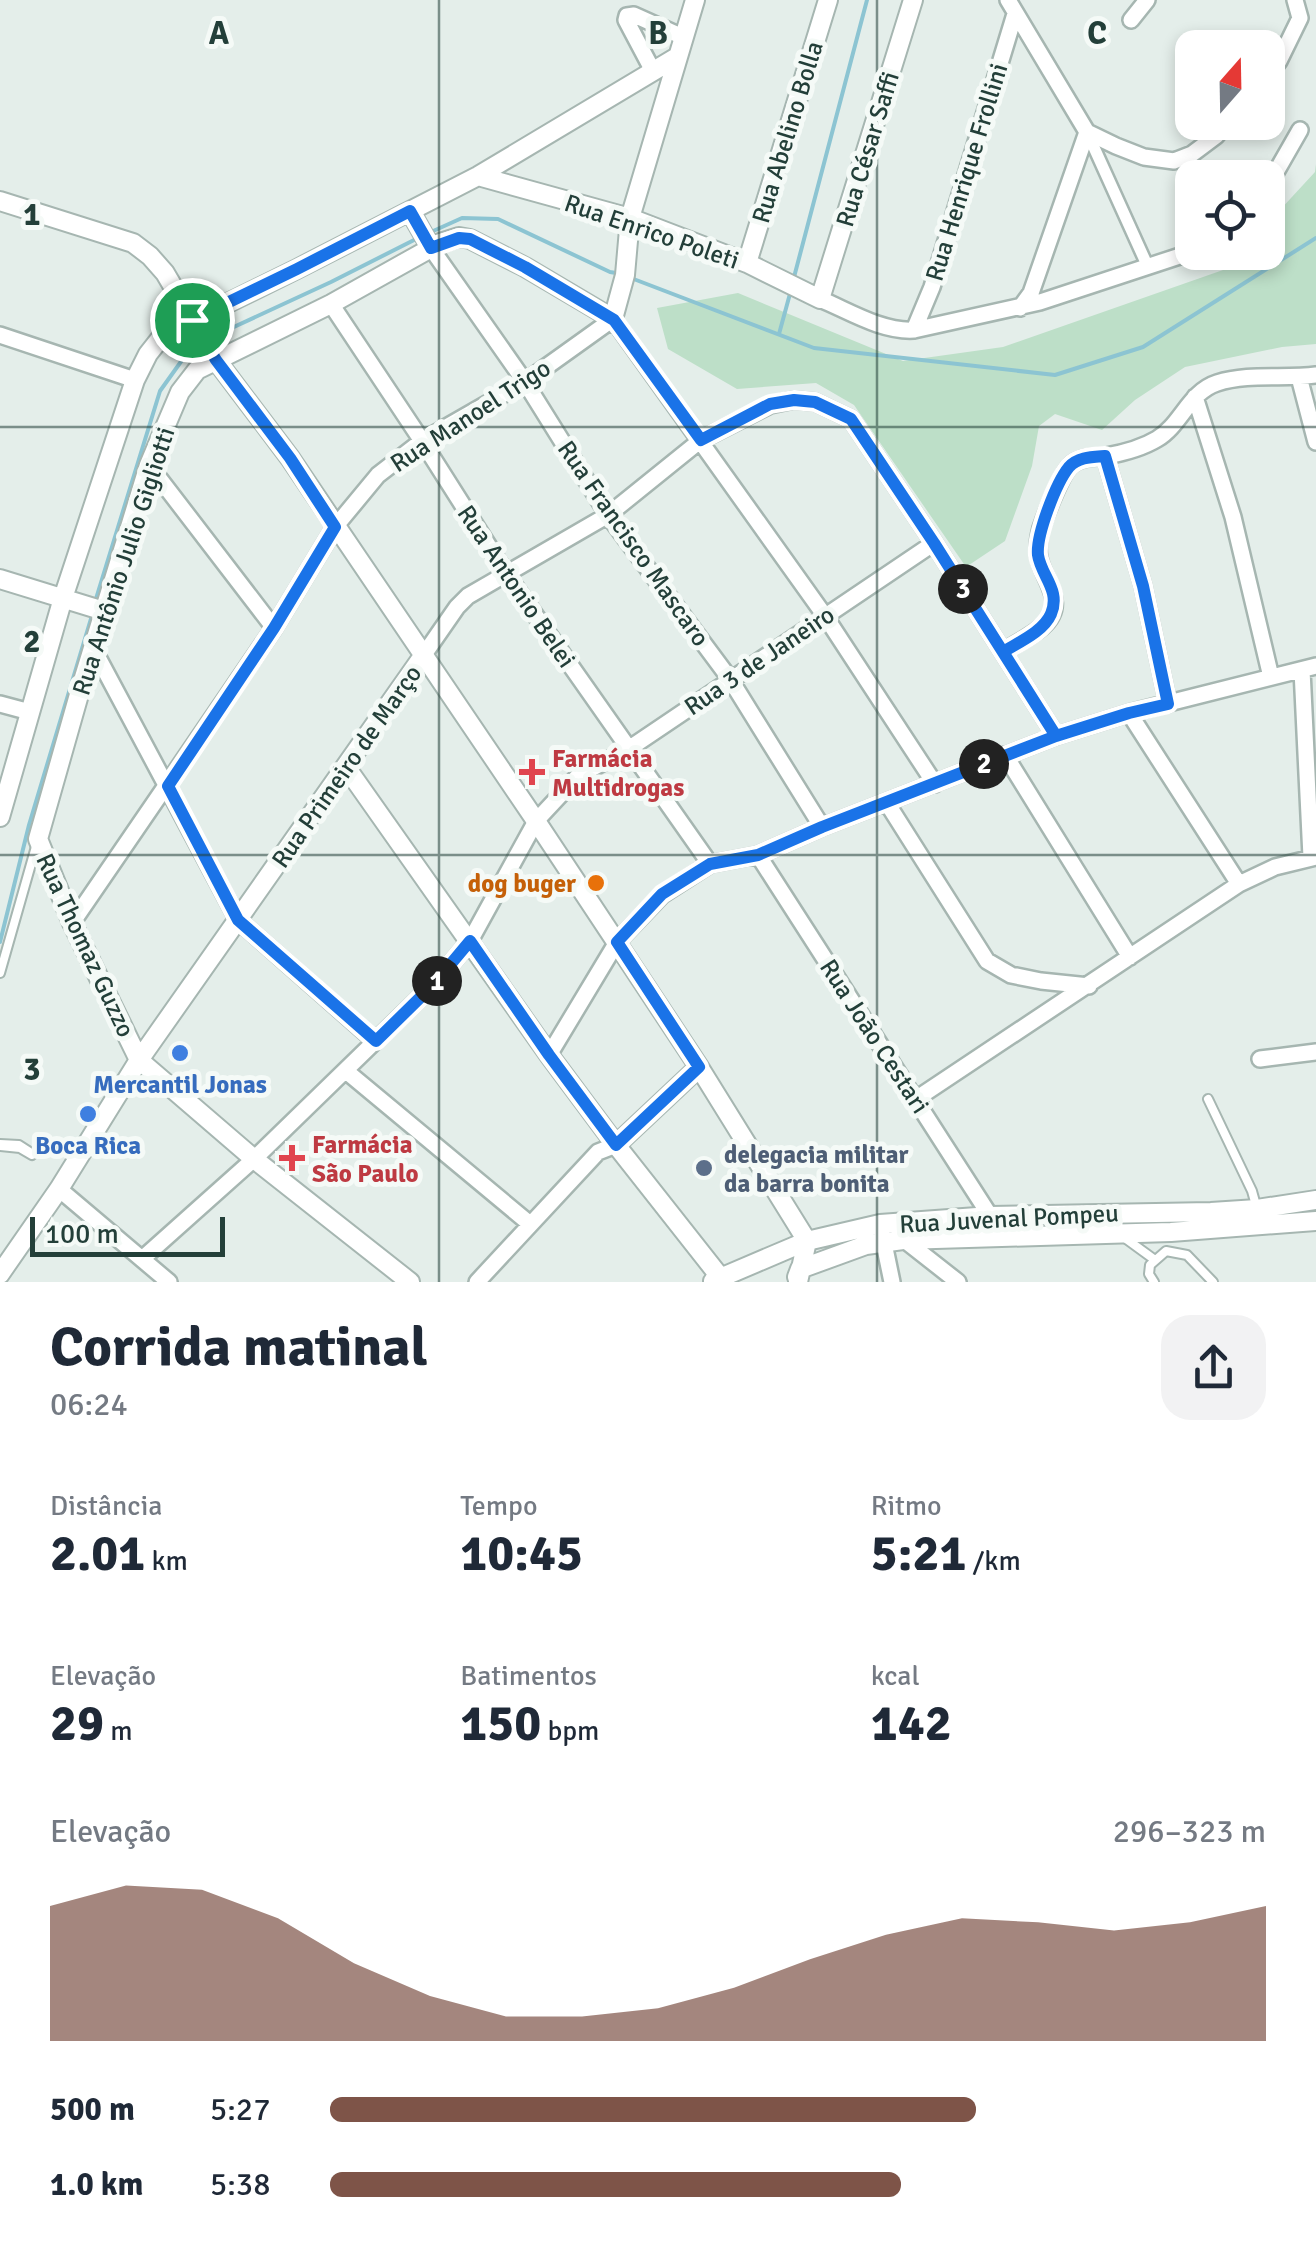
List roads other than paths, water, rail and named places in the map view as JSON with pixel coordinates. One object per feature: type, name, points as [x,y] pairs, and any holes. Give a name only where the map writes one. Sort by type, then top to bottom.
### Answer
[{"type":"street","points":[[614,320],[625,274],[630,218],[695,0]]},
{"type":"street","name":"Rua Abelino Bolla","points":[[747,263],[828,0]]},
{"type":"street","name":"Rua César Saffi","points":[[820,299],[913,0]]},
{"type":"street","points":[[1131,20],[1147,0]]},
{"type":"street","points":[[1285,48],[1300,18],[1295,0]]},
{"type":"street","points":[[1011,7],[1087,132],[1148,267]]},
{"type":"street","name":"Rua Henrique Frollini","points":[[914,330],[932,287],[1011,7]]},
{"type":"street","points":[[653,71],[626,20],[630,8],[683,37]]},
{"type":"street","points":[[0,818],[135,380],[163,335],[199,331],[297,269],[478,176],[677,56]]},
{"type":"street","points":[[1283,160],[1300,130]]},
{"type":"street","points":[[1087,132],[1144,157],[1174,161],[1211,140]]},
{"type":"street","points":[[1020,308],[1031,294],[1087,132]]},
{"type":"street","name":"Rua Enrico Poleti","points":[[478,176],[630,218],[747,263],[820,299]]},
{"type":"street","points":[[0,201],[133,243],[164,273],[216,360],[290,458],[699,1067],[807,1241],[798,1278]]},
{"type":"street","name":"Rua Francisco Mascaro","points":[[411,213],[525,382],[608,515],[730,679],[822,827]]},
{"type":"street","points":[[429,243],[470,239],[614,320],[824,616],[935,784]]},
{"type":"street","name":"Rua Antônio Julio Gigliotti","points":[[38,839],[93,648],[100,610],[149,466],[180,392],[197,370],[330,304],[429,243]]},
{"type":"street","points":[[820,299],[883,326],[914,330],[1020,308],[1175,258]]},
{"type":"street","name":"Rua Antonio Belei","points":[[330,304],[507,575],[710,864]]},
{"type":"street","name":"Rua Manoel Trigo","points":[[72,923],[274,628],[335,527],[378,475],[422,441],[525,382],[614,320]]},
{"type":"street","points":[[0,335],[135,380]]},
{"type":"street","points":[[1003,652],[1042,627],[1053,608],[1052,587],[1038,557],[1040,532],[1070,466],[1085,458],[1136,448],[1156,439],[1170,429],[1195,397],[1212,385],[1230,380],[1308,376],[1316,442]]},
{"type":"street","points":[[1195,397],[1232,517],[1272,677]]},
{"type":"street","name":"Rua Primeiro de Março","points":[[0,1274],[139,1060],[468,596],[608,515],[701,440],[770,404],[794,400],[815,402],[851,419],[934,543]]},
{"type":"street","points":[[1105,456],[1143,586],[1168,704]]},
{"type":"street","points":[[149,466],[274,628]]},
{"type":"street","points":[[934,543],[1056,736]]},
{"type":"street","name":"Rua 3 de Janeiro","points":[[142,1259],[254,1159],[434,984],[470,941],[536,822],[578,776],[630,748],[934,543]]},
{"type":"street","points":[[0,579],[100,610]]},
{"type":"street","points":[[93,648],[238,920],[376,1041]]},
{"type":"street","points":[[549,1055],[617,942],[662,894],[710,864],[758,855],[1056,736],[1129,713],[1309,668],[1314,857],[1275,867],[1239,884],[916,1100]]},
{"type":"street","points":[[82,684],[110,682]]},
{"type":"street","points":[[0,704],[30,712]]},
{"type":"street","points":[[1129,713],[1239,884]]},
{"type":"street","points":[[1006,755],[1130,957]]},
{"type":"street","points":[[346,768],[549,1055],[718,1281]]},
{"type":"street","points":[[887,803],[987,961],[1011,975],[1088,986]]},
{"type":"street","name":"Rua Thomaz Guzzo","points":[[38,839],[72,923],[139,1060],[254,1159],[410,1282]]},
{"type":"street","name":"Rua João Cestari","points":[[758,855],[1003,1236]]},
{"type":"street","points":[[1260,1059],[1316,1052]]},
{"type":"street","points":[[476,1282],[598,1152],[616,1145],[699,1067]]},
{"type":"street","points":[[346,1071],[530,1224]]},
{"type":"street","points":[[58,1189],[169,1282]]},
{"type":"street","name":"Rua Juvenal Pompeu","points":[[798,1278],[892,1232],[1003,1236],[1118,1233],[1257,1217],[1316,1200]]},
{"type":"street","name":"Rua Juvenal Pompeu","points":[[718,1281],[807,1241],[992,1216],[1212,1212],[1316,1221]]},
{"type":"street","points":[[892,1232],[892,1282]]},
{"type":"street","points":[[892,1232],[958,1282]]},
{"type":"street","points":[[776,1254],[789,1263],[798,1278]]},
{"type":"lane","points":[[0,973],[38,839]]},
{"type":"lane","points":[[1208,1099],[1252,1191],[1257,1217]]},
{"type":"lane","points":[[1118,1212],[1118,1233],[1154,1260]]},
{"type":"lane","points":[[1154,1282],[1150,1265],[1166,1251],[1186,1255],[1213,1282]]},
{"type":"waterway","points":[[793,281],[867,0]]},
{"type":"waterway","points":[[431,232],[462,218],[498,219],[616,273]]},
{"type":"waterway","points":[[210,338],[418,238]]},
{"type":"waterway","points":[[631,278],[814,348],[1055,375],[1143,347],[1316,238]]},
{"type":"waterway","points":[[779,334],[791,290]]},
{"type":"waterway","points":[[95,602],[160,391],[185,356],[201,342]]},
{"type":"waterway","points":[[0,942],[29,825],[93,612]]},
{"type":"place","name":"Farmácia Multidrogas","points":[[532,772]]},
{"type":"place","name":"dog buger","points":[[596,883]]},
{"type":"place","name":"Mercantil Jonas","points":[[180,1053]]},
{"type":"place","name":"Boca Rica","points":[[88,1114]]},
{"type":"place","name":"Farmácia São Paulo","points":[[292,1158]]},
{"type":"place","name":"delegacia militar da barra bonita","points":[[704,1168]]}]
